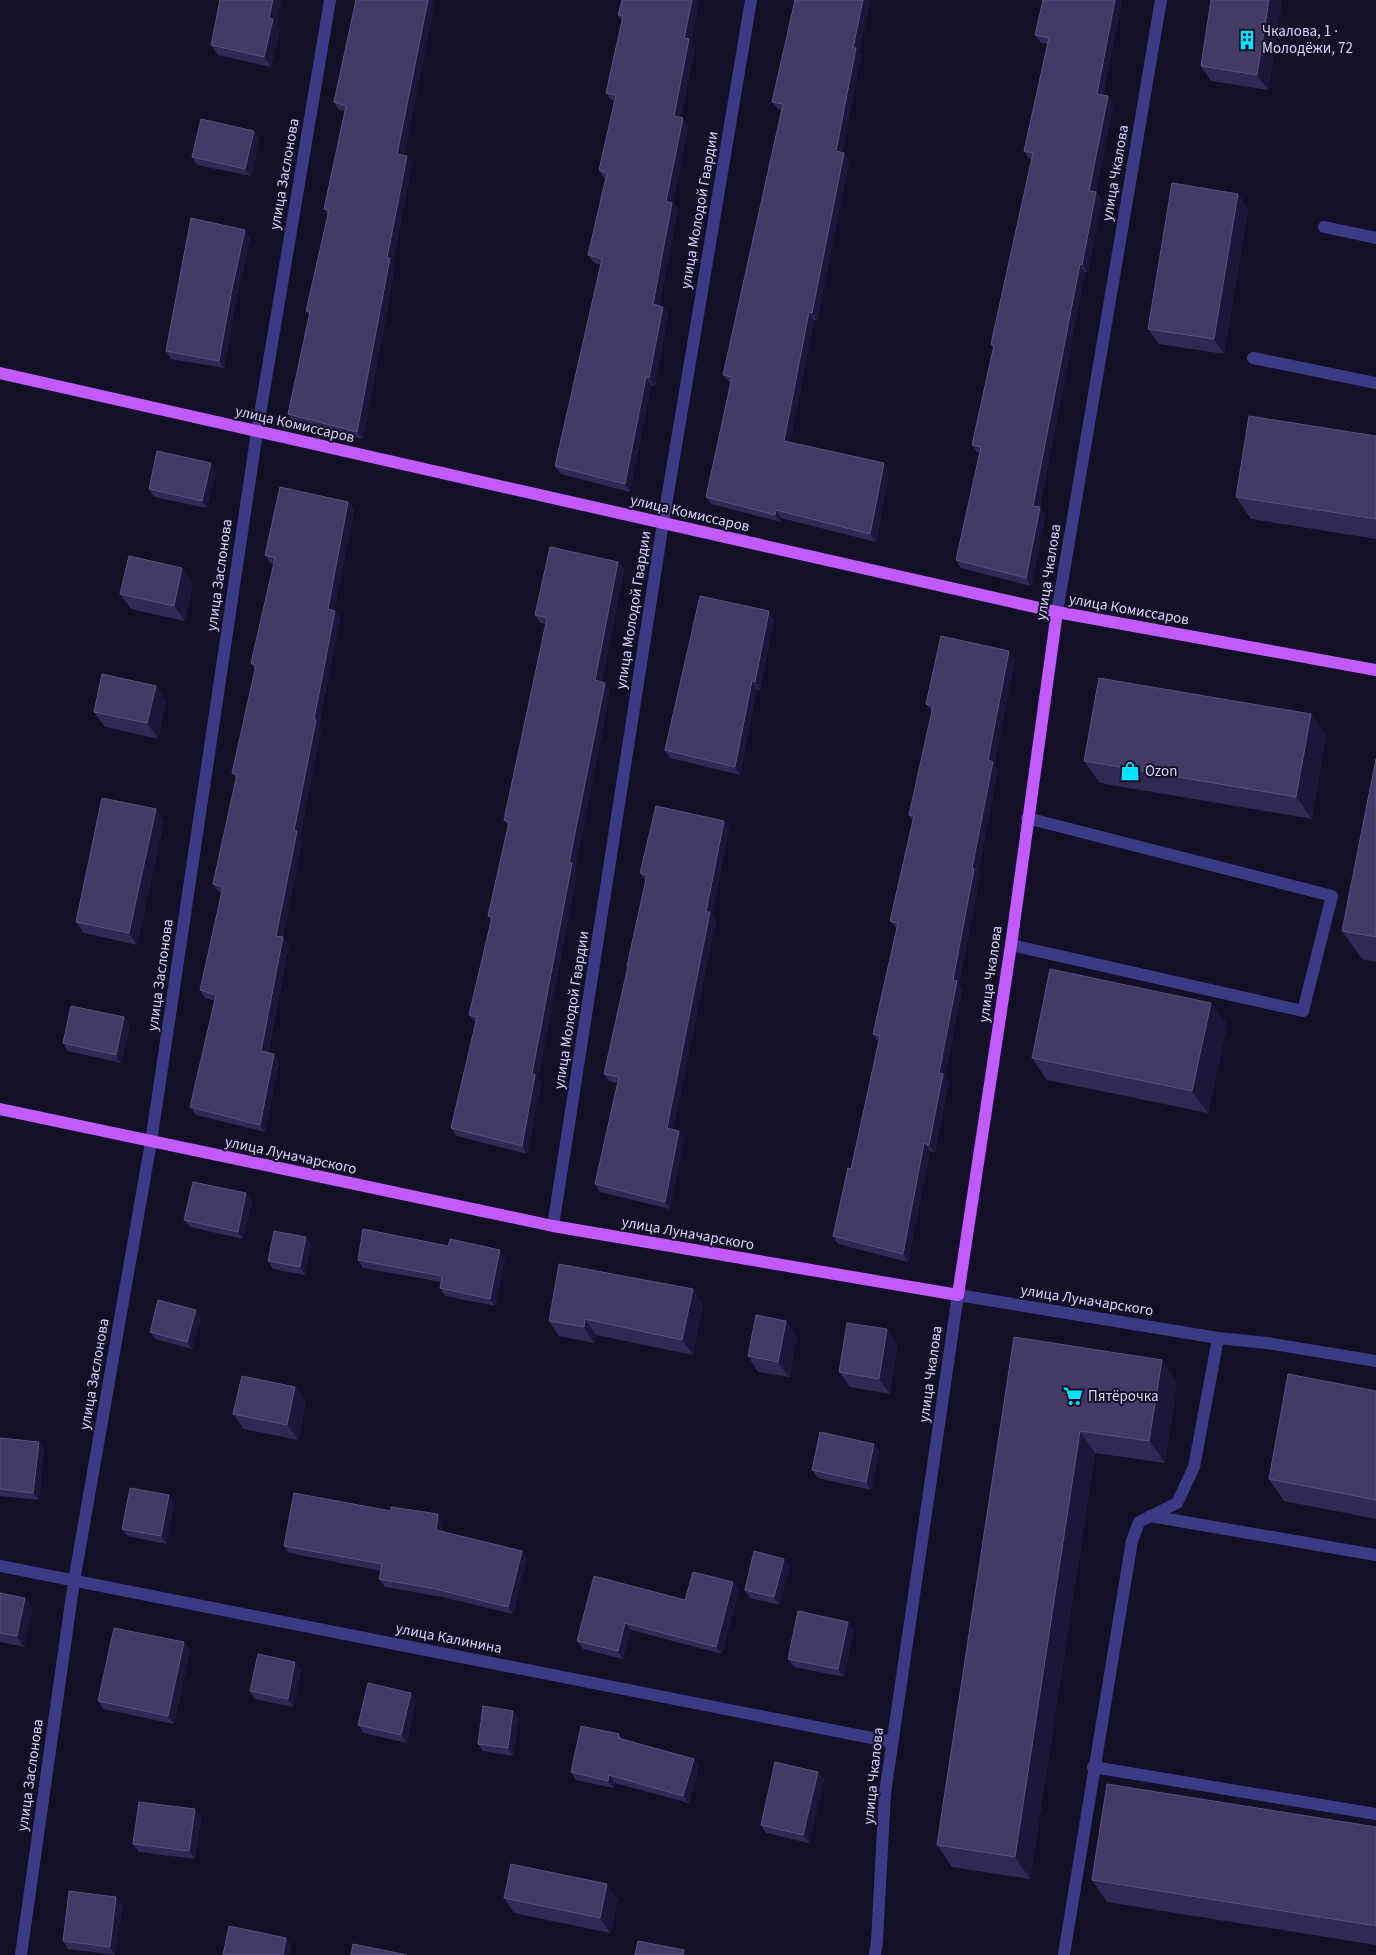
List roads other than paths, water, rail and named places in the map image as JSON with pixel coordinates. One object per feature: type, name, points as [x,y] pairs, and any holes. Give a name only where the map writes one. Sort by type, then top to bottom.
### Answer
[{"type":"main road","name":"улица Комиссаров","points":[[0,373],[1057,612],[1376,670]]},
{"type":"main road","name":"улица Чкалова","points":[[958,1295],[1011,945],[1027,818],[1057,612]]},
{"type":"main road","name":"улица Луначарского","points":[[0,1109],[553,1226],[958,1295]]},
{"type":"street","name":"улица Заслонова","points":[[21,1955],[74,1581],[151,1142],[257,432],[330,0]]},
{"type":"street","name":"улица Молодой Гвардии","points":[[553,1226],[663,523],[751,0]]},
{"type":"street","name":"улица Чкалова","points":[[1057,612],[1161,0]]},
{"type":"street","points":[[1324,227],[1376,238]]},
{"type":"street","points":[[1253,358],[1376,383]]},
{"type":"street","points":[[1011,945],[1303,1011],[1332,896],[1027,818]]},
{"type":"street","name":"улица Чкалова","points":[[875,1955],[878,1931],[885,1793],[958,1295]]},
{"type":"street","name":"улица Луначарского","points":[[958,1295],[1218,1338],[1267,1343],[1376,1361]]},
{"type":"street","points":[[1064,1954],[1132,1541],[1139,1522],[1177,1502],[1194,1467],[1218,1338]]},
{"type":"street","points":[[1150,1516],[1376,1555]]},
{"type":"street","name":"улица Калинина","points":[[0,1566],[892,1742]]},
{"type":"street","points":[[1094,1767],[1376,1814]]},
{"type":"place","name":"Чкалова, 1 · Молодёжи, 72","points":[[1247,40]]},
{"type":"place","name":"Ozon","points":[[1130,771]]},
{"type":"place","name":"Пятёрочка","points":[[1073,1396]]}]
